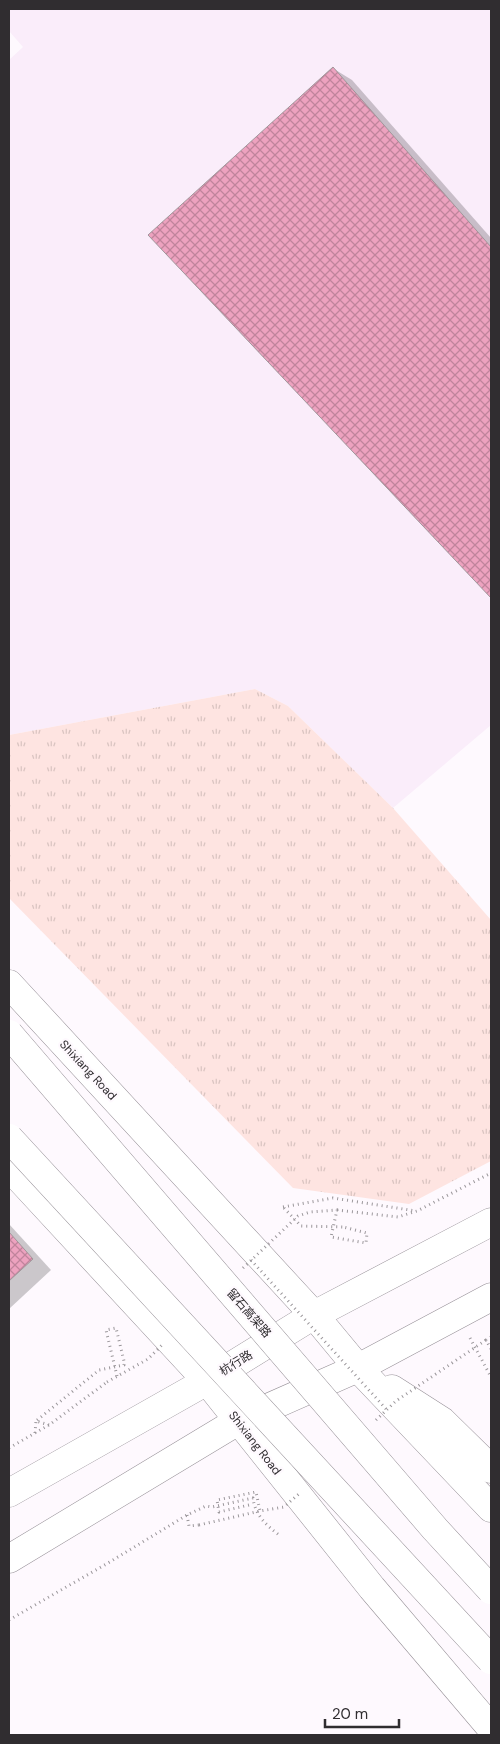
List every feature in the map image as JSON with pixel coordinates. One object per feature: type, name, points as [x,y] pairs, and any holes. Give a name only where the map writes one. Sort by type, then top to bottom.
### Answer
[{"type":"main road","name":"Shixiang Road","points":[[9,984],[314,1315],[358,1368],[491,1508]]},
{"type":"main road","name":"留石高架路","points":[[9,1034],[435,1529],[491,1590]]},
{"type":"main road","points":[[9,1138],[491,1660]]},
{"type":"main road","name":"Shixiang Road","points":[[9,1167],[207,1381],[372,1588],[491,1728]]},
{"type":"main road","name":"杭行路","points":[[9,1493],[207,1381],[314,1315],[491,1222]]},
{"type":"main road","points":[[9,1559],[238,1421],[358,1368],[491,1297]]},
{"type":"main road","points":[[358,1368],[442,1421],[491,1469]]},
{"type":"main road","points":[[372,1588],[411,1611],[491,1702]]},
{"type":"path","points":[[417,1211],[333,1198],[283,1207],[301,1226],[325,1228],[343,1227],[367,1233],[366,1243],[331,1237],[337,1210],[398,1217],[417,1211],[491,1173]]},
{"type":"path","points":[[251,1260],[387,1410]]},
{"type":"path","points":[[34,1433],[36,1421],[99,1370],[124,1365],[116,1328],[106,1330],[117,1376]]},
{"type":"path","points":[[476,1332],[468,1336],[491,1377]]},
{"type":"path","points":[[491,1337],[486,1340],[491,1349]]},
{"type":"path","points":[[9,1448],[49,1425],[107,1382]]},
{"type":"path","points":[[36,1421],[49,1425]]},
{"type":"path","points":[[187,1515],[189,1526],[260,1511],[256,1492],[217,1500],[220,1512],[254,1505]]},
{"type":"path","points":[[9,1620],[187,1515],[206,1506],[212,1507],[253,1498],[254,1505],[262,1521],[279,1536]]},
{"type":"shaded area","points":[[9,9],[491,9],[491,725],[393,808],[288,706],[255,689],[9,735],[9,60],[23,47],[9,31]]},
{"type":"green space","points":[[255,689],[288,706],[393,808],[491,920],[491,1161],[409,1204],[293,1188],[9,898],[9,735]]},
{"type":"building","points":[[333,67],[491,247],[491,598],[148,235]]},
{"type":"building","points":[[9,1232],[33,1259],[9,1281]]}]
